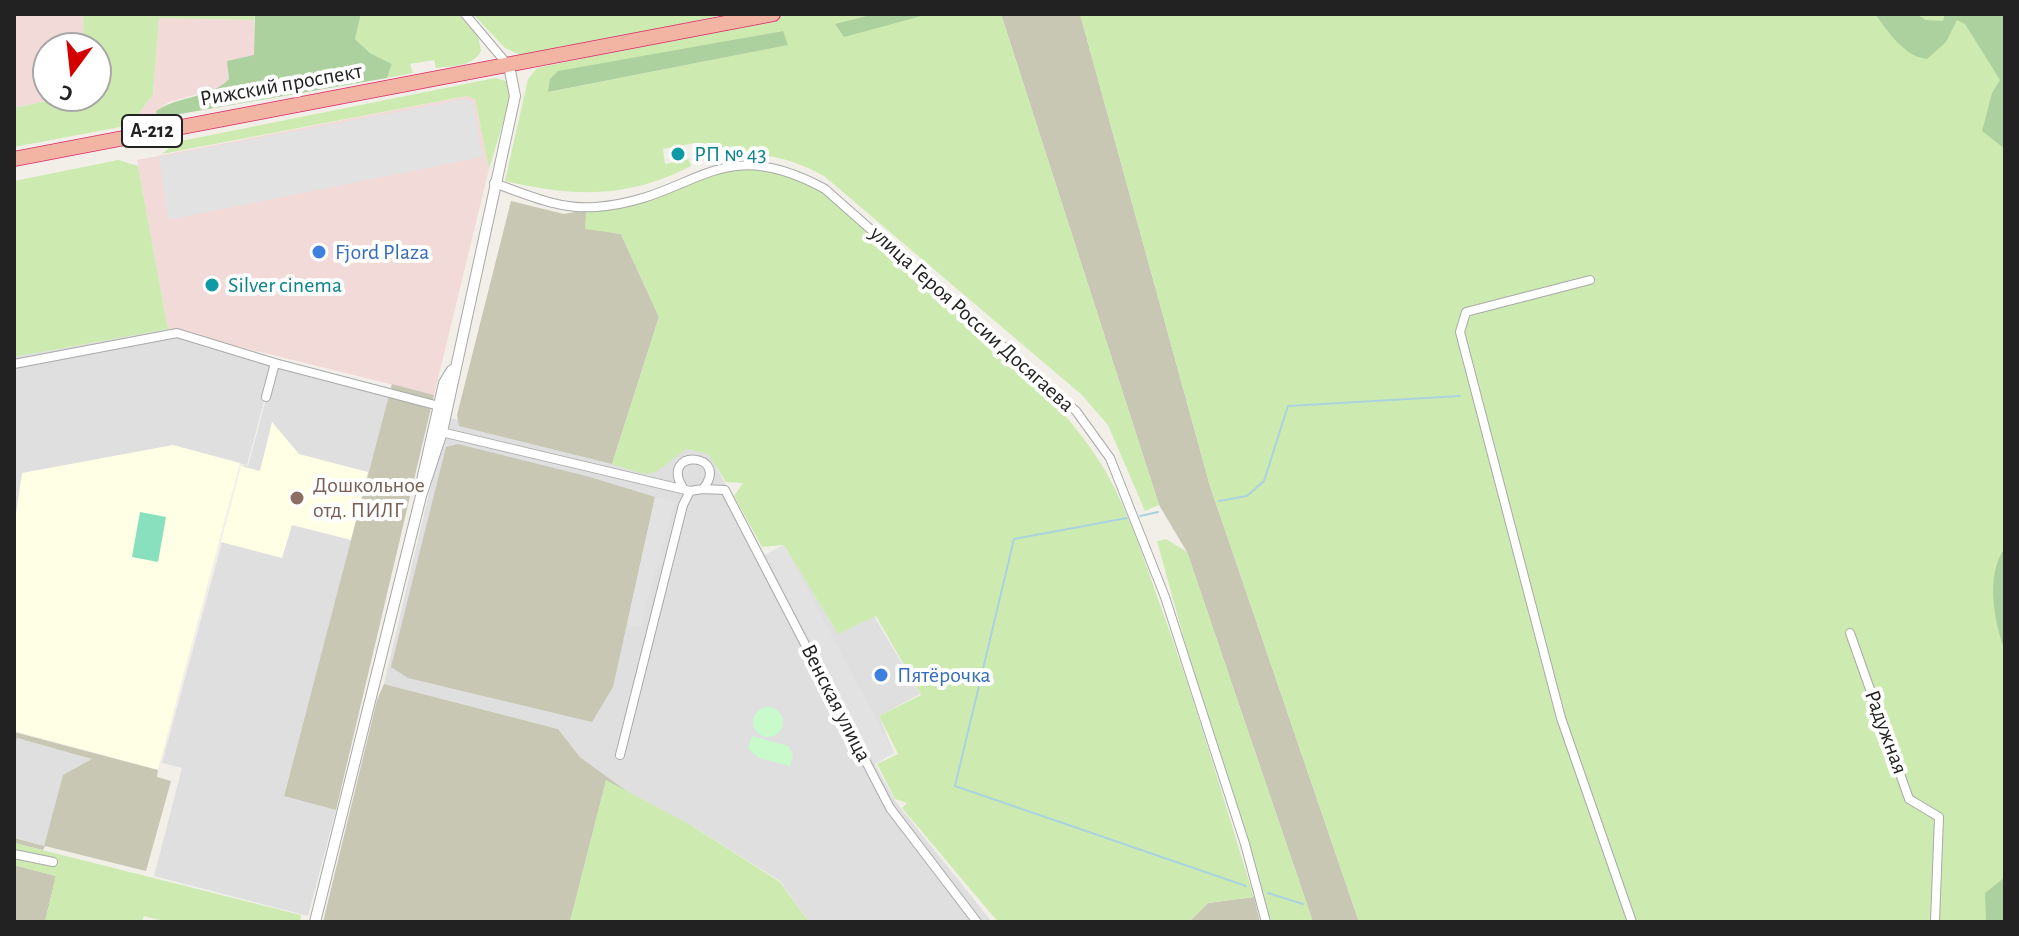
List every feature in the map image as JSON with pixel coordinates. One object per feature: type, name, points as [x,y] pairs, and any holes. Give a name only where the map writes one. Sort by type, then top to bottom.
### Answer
[{"type":"highway","name":"А-212","points":[[509,66],[773,14]]},
{"type":"highway","name":"Рижский проспект","points":[[14,159],[290,103],[509,66]]},
{"type":"street","points":[[315,922],[453,368],[515,96],[509,66],[465,14]]},
{"type":"street","name":"улица Героя России Досягаева","points":[[494,183],[565,207],[595,207],[621,204],[670,189],[717,167],[768,166],[794,172],[825,189],[1076,411],[1110,458],[1165,597],[1245,844],[1266,922]]},
{"type":"street","points":[[1590,280],[1466,312],[1460,332],[1561,718],[1632,922]]},
{"type":"street","points":[[14,364],[177,333],[275,363],[439,406]]},
{"type":"street","points":[[266,397],[275,363]]},
{"type":"street","points":[[437,431],[444,383],[453,368]]},
{"type":"street","points":[[437,431],[687,489],[703,489],[709,481],[710,470],[704,462],[695,458],[685,461],[678,469],[677,479],[687,489]]},
{"type":"street","points":[[620,755],[687,489]]},
{"type":"street","name":"Венская улица","points":[[703,489],[725,490],[890,808],[977,922]]},
{"type":"street","name":"Радужная","points":[[1850,633],[1909,799],[1939,817],[1935,922]]},
{"type":"street","points":[[14,854],[53,862]]},
{"type":"shaded area","points":[[14,14],[83,14],[84,32],[32,32],[32,104],[14,108]]},
{"type":"shaded area","points":[[1001,14],[1080,14],[1210,486],[1359,922],[1313,922],[1187,552],[1159,505]]},
{"type":"shaded area","points":[[159,18],[254,20],[255,55],[220,88],[169,102],[156,111],[157,118],[131,125],[153,94]]},
{"type":"shaded area","points":[[467,96],[475,99],[489,169],[434,395],[168,329],[137,160]]},
{"type":"shaded area","points":[[466,99],[473,102],[482,157],[168,220],[159,157]]},
{"type":"shaded area","points":[[511,201],[564,214],[586,210],[586,228],[621,234],[659,317],[612,464],[459,426],[457,415]]},
{"type":"shaded area","points":[[168,329],[275,360],[247,465],[239,463],[158,770],[14,731],[14,357]]},
{"type":"shaded area","points":[[276,362],[391,392],[284,795],[336,810],[308,916],[154,876],[182,768],[162,763],[243,465],[248,466]]},
{"type":"shaded area","points":[[392,384],[434,395],[336,810],[284,796]]},
{"type":"shaded area","points":[[447,417],[648,466],[700,438],[765,555],[784,545],[838,634],[874,616],[920,694],[879,716],[894,753],[875,764],[896,802],[992,922],[809,922],[780,881],[689,824],[636,798],[580,757],[558,729],[384,684]]},
{"type":"shaded area","name":"Дошкольное отд. ПИЛГ","points":[[272,422],[299,454],[368,472],[351,540],[292,525],[282,558],[221,542],[241,466],[260,471]]},
{"type":"shaded area","points":[[458,444],[590,477],[655,497],[613,687],[592,722],[408,678],[391,667],[446,447]]},
{"type":"shaded area","points":[[173,445],[240,463],[158,770],[14,731],[14,527],[22,473]]},
{"type":"shaded area","points":[[655,497],[675,502],[640,627],[627,624]]},
{"type":"shaded area","points":[[784,545],[894,753],[875,763],[765,555]]},
{"type":"shaded area","points":[[384,684],[558,729],[580,757],[636,798],[606,781],[570,922],[323,922],[377,700]]},
{"type":"shaded area","points":[[14,732],[158,770],[157,777],[171,781],[146,871],[45,846],[43,850],[14,843],[14,838],[44,846],[63,775],[92,759],[17,738],[14,746]]},
{"type":"shaded area","points":[[16,738],[93,759],[63,776],[44,846],[14,838]]},
{"type":"shaded area","points":[[14,865],[56,876],[45,922],[14,922]]},
{"type":"shaded area","points":[[1254,897],[1260,922],[1189,922],[1208,903]]},
{"type":"green space","points":[[83,14],[255,14],[254,20],[159,18],[153,94],[131,125],[14,147],[14,108],[32,104],[32,112],[112,112],[112,32],[84,32]]},
{"type":"green space","points":[[255,14],[361,14],[355,39],[370,53],[392,64],[387,78],[157,118],[156,111],[165,106],[222,85],[229,79],[227,61],[254,55]]},
{"type":"green space","points":[[361,14],[458,14],[478,36],[481,51],[473,60],[462,65],[436,68],[434,60],[410,64],[413,73],[387,78],[392,64],[370,53],[355,39]]},
{"type":"green space","points":[[473,14],[729,14],[523,56],[505,48]]},
{"type":"green space","points":[[794,14],[1001,14],[1159,505],[1145,511],[1108,425],[1082,395],[824,176],[779,158],[749,154],[702,160],[695,143],[663,149],[665,164],[689,159],[691,166],[644,185],[577,192],[505,181],[528,79],[537,68]],"holes":[[[782,31],[787,45],[549,92],[560,74]]]},
{"type":"green space","points":[[875,14],[929,14],[844,37],[835,24]]},
{"type":"green space","points":[[1080,14],[2005,14],[2005,922],[1359,922],[1210,486]]},
{"type":"green space","points":[[1875,14],[1916,14],[1926,20],[1943,21],[1945,14],[2005,14],[2005,149],[1982,131],[1992,93],[2000,80],[1965,24],[1957,20],[1946,42],[1927,59],[1904,48]]},
{"type":"green space","points":[[783,31],[788,45],[548,92],[550,79],[558,71]]},
{"type":"green space","points":[[495,78],[509,82],[513,90],[489,169],[475,99],[467,96],[162,154],[176,142]]},
{"type":"green space","points":[[118,160],[138,166],[168,329],[14,357],[14,181]]},
{"type":"green space","points":[[767,169],[808,184],[861,222],[1016,364],[1089,446],[1114,488],[1142,553],[1197,712],[1254,897],[1208,903],[1189,922],[998,922],[902,808],[907,803],[895,799],[877,764],[898,754],[879,716],[921,695],[876,616],[838,634],[784,545],[762,547],[734,496],[743,483],[726,482],[708,454],[686,449],[652,473],[612,464],[659,317],[621,234],[585,229],[586,210],[615,209],[651,199],[717,171]]},
{"type":"green space","points":[[140,512],[166,517],[158,562],[132,557]]},
{"type":"green space","points":[[1166,539],[1187,552],[1313,922],[1262,922],[1157,541]]},
{"type":"green space","points":[[2005,548],[2005,651],[1995,613],[1993,584]]},
{"type":"green space","points":[[768,707],[779,711],[783,722],[779,733],[768,737],[757,733],[753,722],[757,711]]},
{"type":"green space","points":[[752,736],[788,746],[793,754],[790,766],[759,758],[748,749]]},
{"type":"green space","points":[[606,780],[689,824],[780,882],[809,922],[570,922]]},
{"type":"green space","points":[[14,843],[301,915],[300,922],[168,922],[144,916],[142,922],[45,922],[56,876],[14,865]]},
{"type":"green space","points":[[2005,877],[2005,922],[1986,922],[1985,893]]},
{"type":"waterway","points":[[1219,501],[1247,496],[1264,481],[1288,406],[1460,396]]},
{"type":"waterway","points":[[1140,516],[1158,512]]},
{"type":"waterway","points":[[1127,518],[1014,539],[955,786],[1246,886]]},
{"type":"waterway","points":[[1268,893],[1303,904]]},
{"type":"place","name":"РП № 43","points":[[678,154]]},
{"type":"place","name":"Fjord Plaza","points":[[319,252]]},
{"type":"place","name":"Silver cinema","points":[[212,285]]},
{"type":"place","name":"Дошкольное отд. ПИЛГ","points":[[297,498]]},
{"type":"place","name":"Пятёрочка","points":[[881,675]]}]
